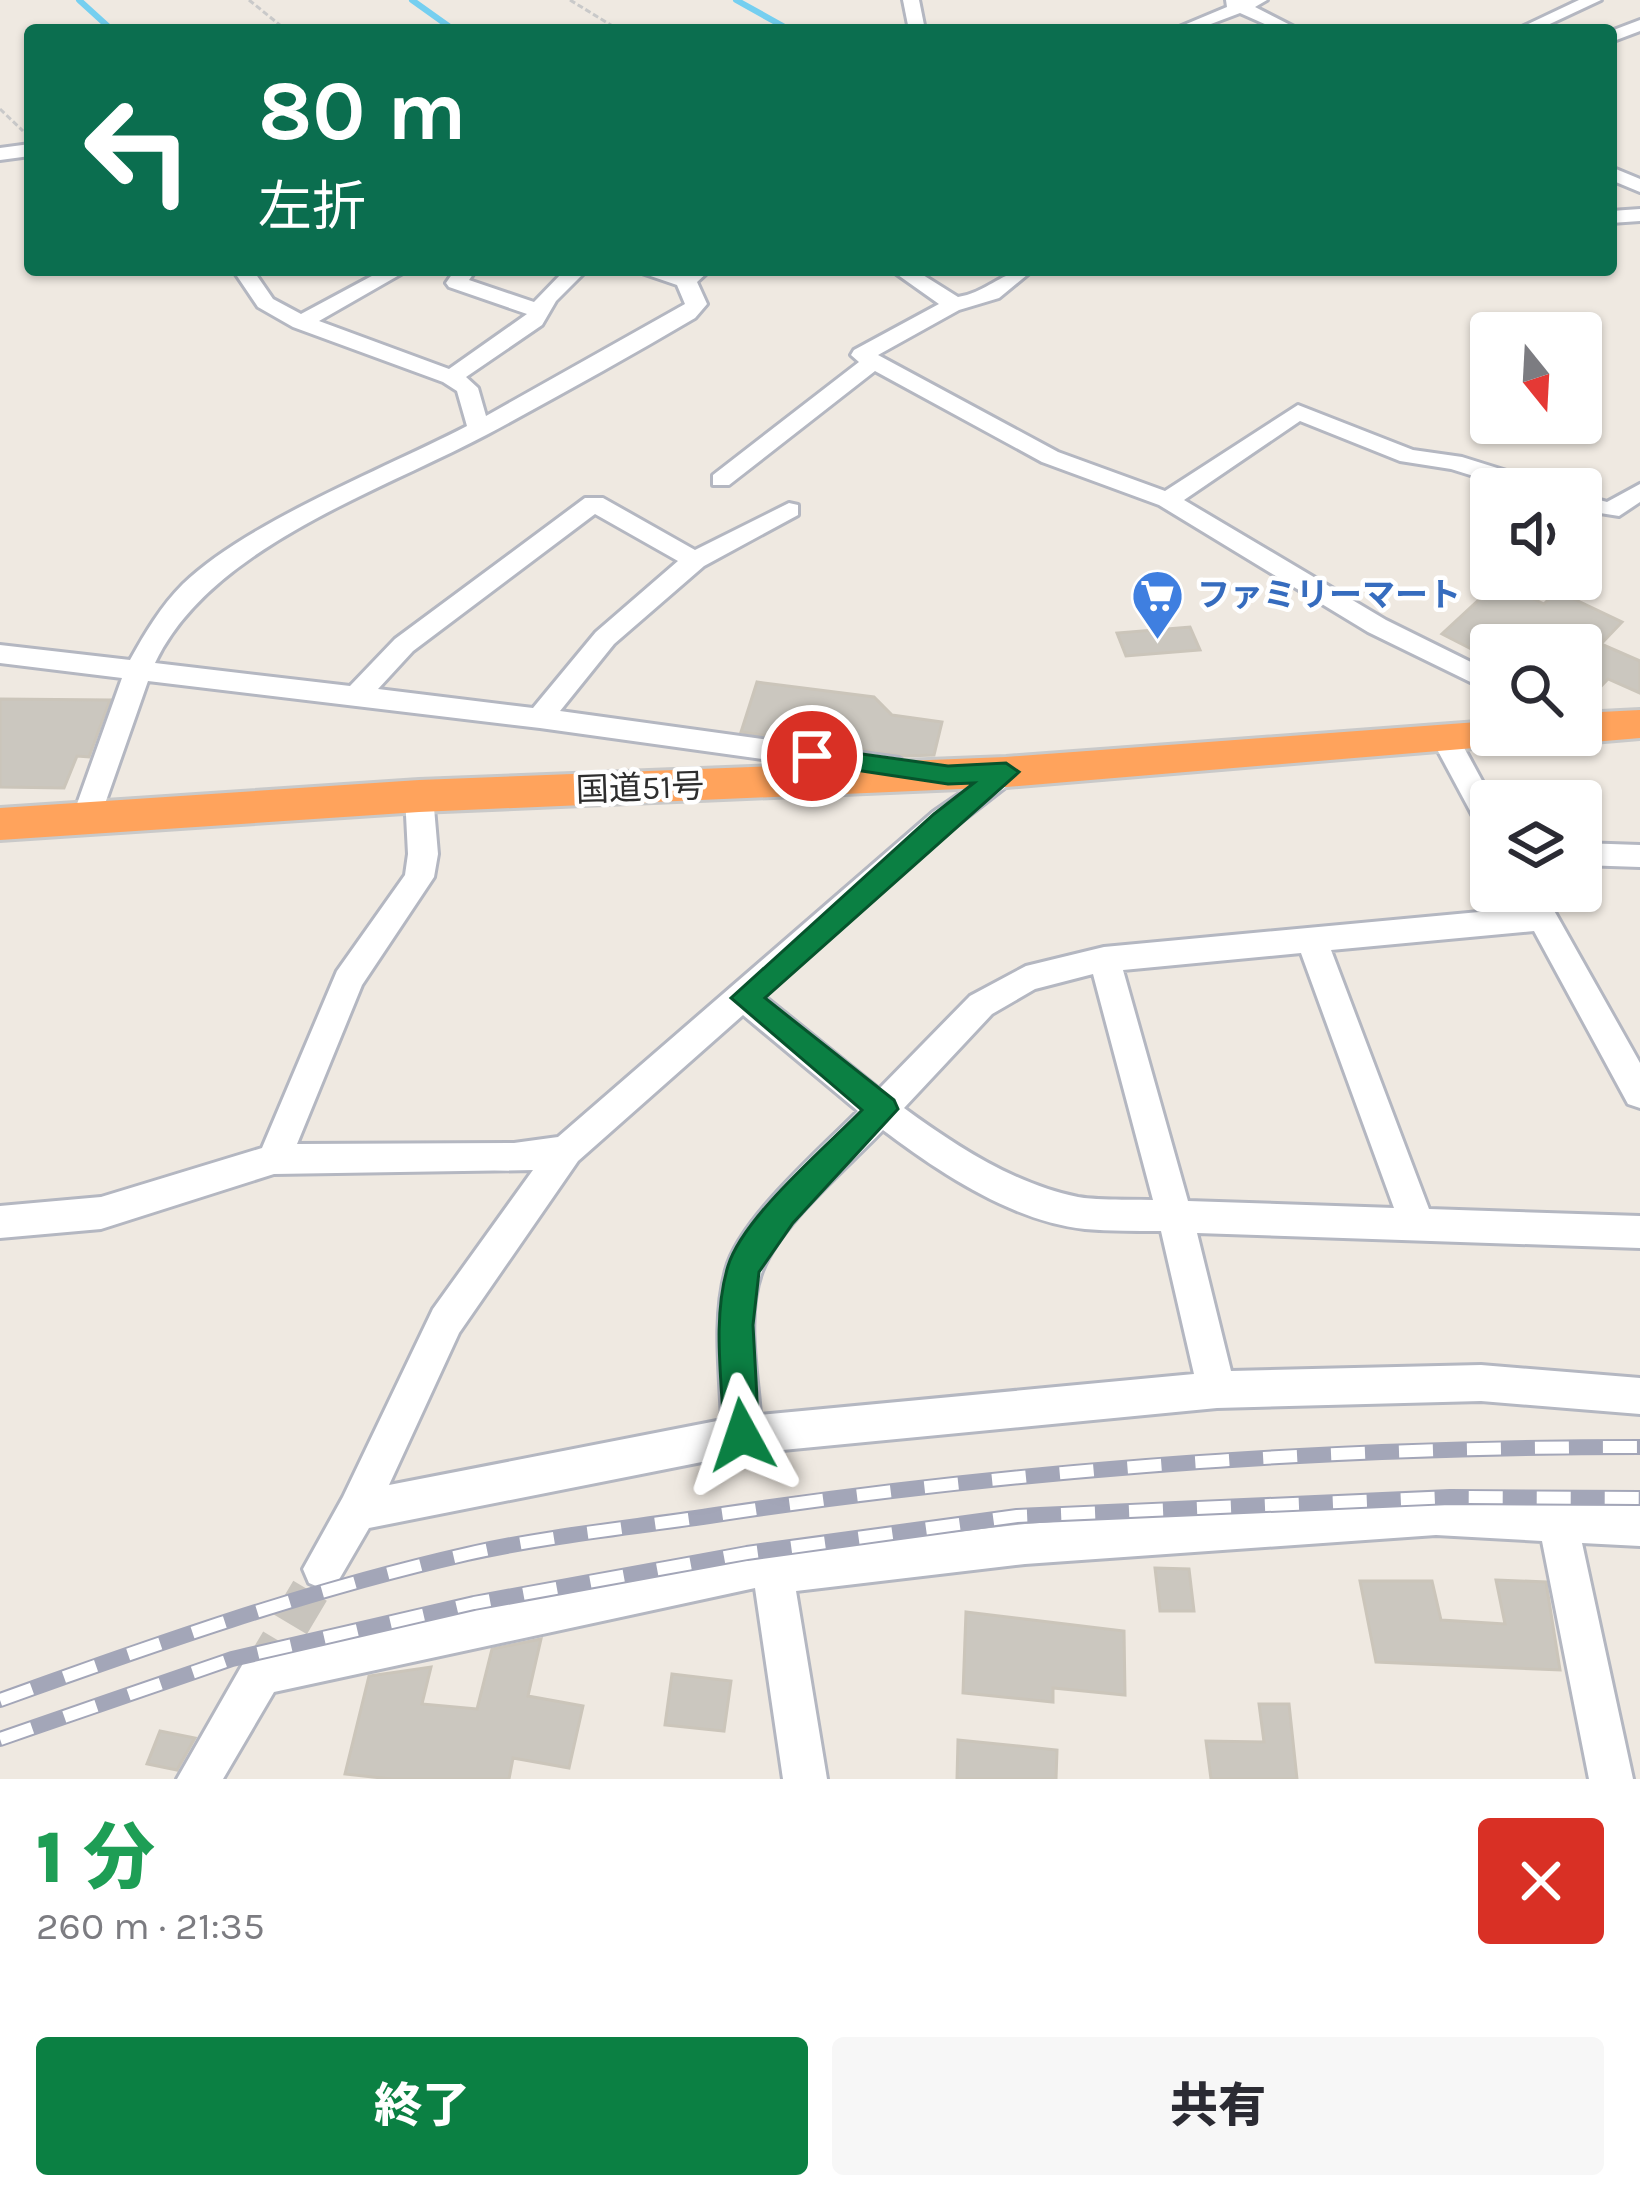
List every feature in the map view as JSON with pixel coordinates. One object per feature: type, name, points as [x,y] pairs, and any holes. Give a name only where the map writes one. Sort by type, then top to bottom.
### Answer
[{"type":"highway","points":[[1602,727],[1640,724]]},
{"type":"highway","name":"国道51号","points":[[0,824],[419,796],[1006,772],[1470,736]]},
{"type":"street","points":[[1192,24],[1233,3],[1259,0]]},
{"type":"street","points":[[1537,24],[1593,0]]},
{"type":"street","points":[[1233,3],[1279,24]]},
{"type":"street","points":[[247,276],[265,303],[301,322],[451,377],[466,388],[479,430]]},
{"type":"street","points":[[301,322],[387,276]]},
{"type":"street","points":[[461,276],[456,283],[540,311]]},
{"type":"street","points":[[451,377],[534,320],[572,276]]},
{"type":"street","points":[[86,818],[140,669],[176,607],[217,570],[688,314],[696,304],[693,276]]},
{"type":"street","points":[[910,276],[954,304]]},
{"type":"street","points":[[1017,276],[1006,286],[966,304],[954,304],[862,355],[1050,457],[1167,500],[1377,626],[1470,672]]},
{"type":"street","points":[[721,480],[871,363]]},
{"type":"street","points":[[1167,500],[1298,412],[1408,456],[1473,468]]},
{"type":"street","points":[[1602,509],[1610,512],[1640,491]]},
{"type":"street","points":[[356,695],[404,645],[594,503],[695,560]]},
{"type":"street","points":[[540,718],[604,638],[695,560],[788,510]]},
{"type":"street","points":[[0,655],[540,718],[948,775]]},
{"type":"street","points":[[1445,738],[1470,785]]},
{"type":"street","points":[[322,1569],[357,1511],[446,1322],[566,1151],[943,820],[1006,772]]},
{"type":"street","points":[[274,1159],[348,980],[419,877],[423,854],[419,796]]},
{"type":"street","points":[[1602,855],[1640,856]]},
{"type":"street","points":[[742,1435],[736,1325],[744,1268],[782,1213],[981,1005],[1026,979],[1104,959],[1313,942],[1494,912]]},
{"type":"street","points":[[1540,912],[1626,1045],[1640,1094]]},
{"type":"street","points":[[1313,942],[1417,1223]]},
{"type":"street","points":[[1104,959],[1176,1220],[1216,1390]]},
{"type":"street","points":[[745,998],[883,1109],[970,1169],[1020,1195],[1082,1214],[1640,1232]]},
{"type":"street","points":[[0,1222],[101,1213],[274,1159],[514,1158],[566,1151]]},
{"type":"street","points":[[357,1511],[742,1435],[1216,1390],[1481,1383],[1640,1396]]},
{"type":"street","points":[[199,1779],[260,1675],[312,1659],[761,1567],[773,1574],[1025,1544],[1436,1515],[1640,1526]]},
{"type":"street","points":[[1558,1522],[1611,1779]]},
{"type":"street","points":[[773,1574],[805,1779]]},
{"type":"path","points":[[249,0],[279,24]]},
{"type":"path","points":[[570,0],[609,24]]},
{"type":"path","points":[[0,109],[24,132]]},
{"type":"building","points":[[1479,600],[1544,604],[1576,600],[1622,622],[1602,643],[1602,624],[1470,624],[1470,648],[1442,634]]},
{"type":"building","name":"ファミリーマート","points":[[1190,627],[1200,650],[1126,656],[1117,633]]},
{"type":"building","points":[[1602,644],[1640,661],[1640,693],[1608,679],[1602,685]]},
{"type":"building","points":[[757,682],[874,697],[892,715],[942,722],[934,755],[905,756],[741,732]]},
{"type":"building","points":[[0,699],[110,700],[89,757],[77,756],[64,788],[0,787]]},
{"type":"building","points":[[1155,1568],[1189,1569],[1194,1611],[1160,1611]]},
{"type":"building","points":[[1496,1580],[1546,1582],[1560,1670],[1376,1662],[1360,1581],[1432,1581],[1441,1620],[1505,1624]]},
{"type":"building","points":[[966,1612],[1124,1631],[1125,1695],[1053,1688],[1053,1702],[963,1693]]},
{"type":"building","points":[[541,1639],[528,1696],[583,1706],[569,1768],[513,1758],[509,1779],[345,1774],[369,1676],[431,1667],[422,1704],[477,1709],[492,1649]]},
{"type":"building","points":[[672,1674],[731,1681],[724,1731],[665,1725]]},
{"type":"building","points":[[1259,1704],[1289,1704],[1297,1779],[1211,1779],[1206,1741],[1264,1742]]},
{"type":"building","points":[[160,1731],[195,1738],[177,1770],[147,1764]]},
{"type":"building","points":[[958,1740],[1057,1750],[1056,1779],[957,1779]]},
{"type":"waterway","points":[[79,0],[105,24]]},
{"type":"waterway","points":[[412,0],[446,24]]},
{"type":"waterway","points":[[736,0],[779,24]]},
{"type":"tunnel","points":[[260,1675],[323,1569]]},
{"type":"railway","points":[[0,1700],[348,1584],[558,1537],[941,1485],[1173,1464],[1406,1451],[1640,1447]]},
{"type":"railway","points":[[0,1739],[232,1659],[474,1603],[747,1553],[1017,1516],[1450,1497],[1640,1498]]},
{"type":"place","name":"ファミリーマート","points":[[1158,641]]},
{"type":"route","points":[[742,1435],[736,1325],[744,1268],[782,1213],[883,1109],[745,998],[943,820],[1006,772],[948,775],[812,756]]}]
